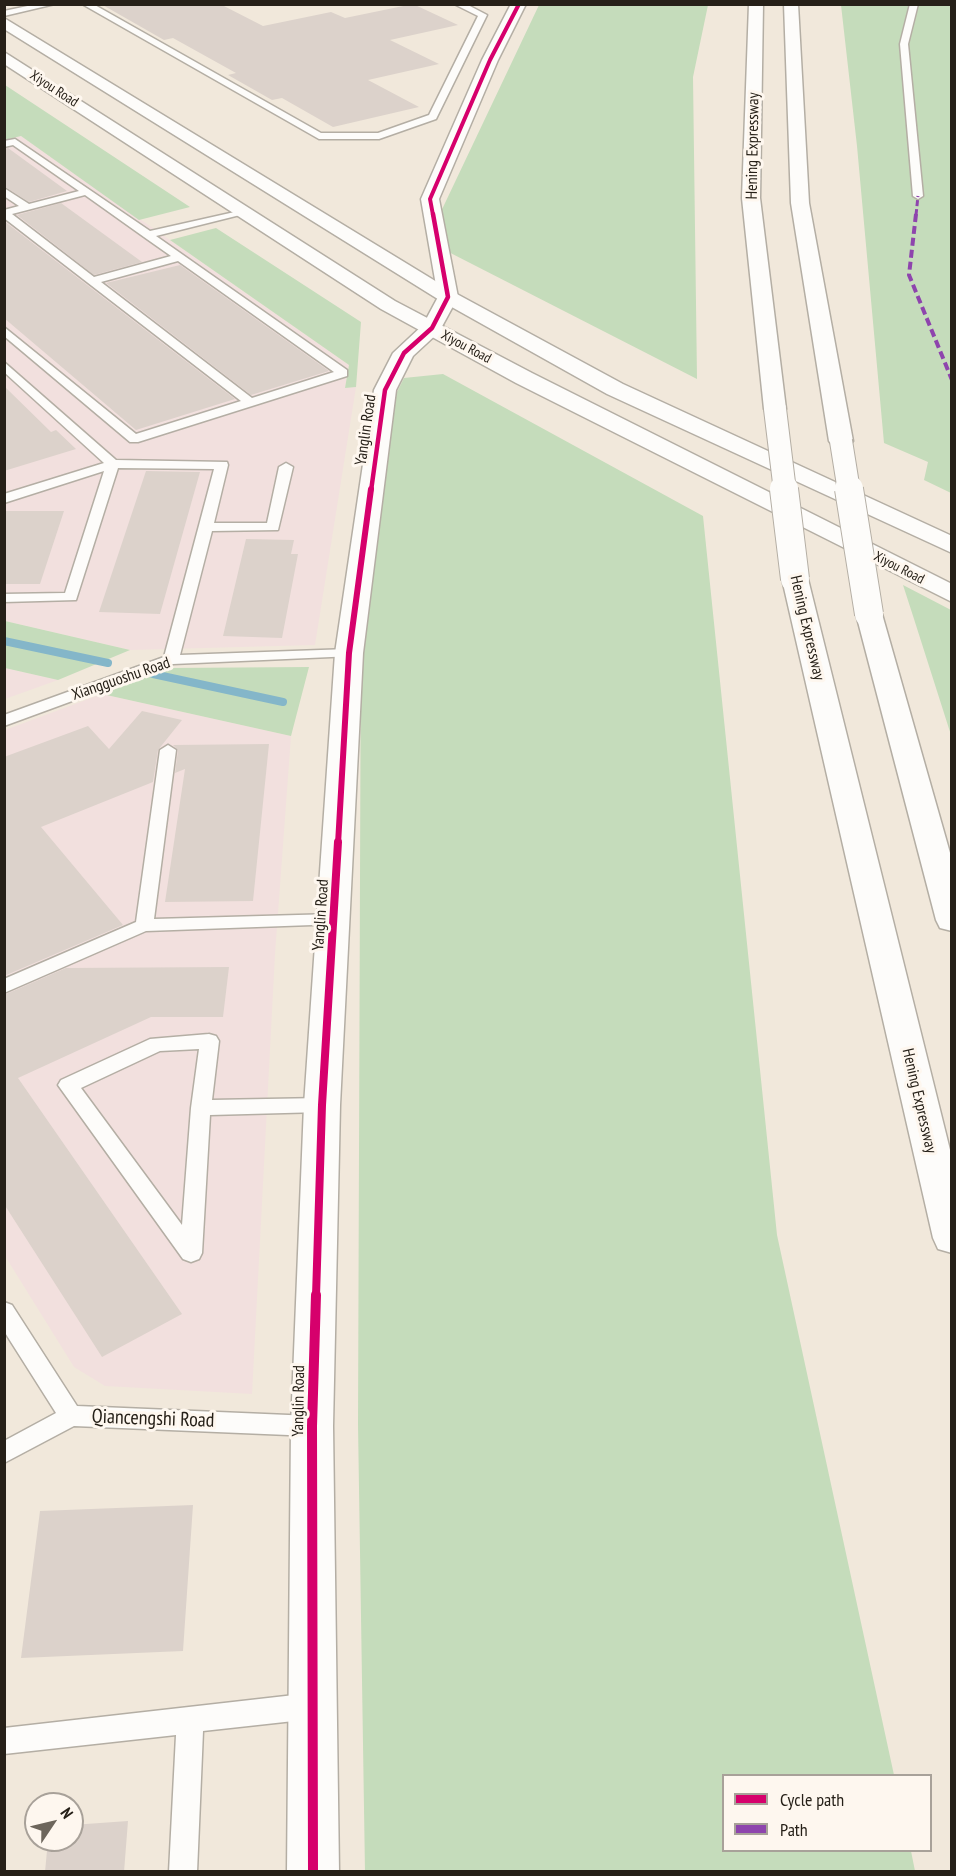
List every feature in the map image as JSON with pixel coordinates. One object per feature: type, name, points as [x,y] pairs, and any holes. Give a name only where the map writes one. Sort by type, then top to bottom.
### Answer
[{"type":"main road","points":[[448,297],[429,199],[490,60],[519,4]]},
{"type":"main road","name":"Hening Expressway","points":[[756,4],[751,198],[795,579],[951,1238]]},
{"type":"main road","points":[[791,4],[800,202],[869,614],[951,920]]},
{"type":"main road","name":"Xiyou Road","points":[[4,22],[448,297],[615,389],[951,546]]},
{"type":"main road","name":"Xiyou Road","points":[[4,57],[388,305],[951,594]]},
{"type":"main road","name":"Yanglin Road","points":[[313,1872],[312,1425],[322,1105],[349,653],[385,390],[404,353],[432,328],[448,297]]},
{"type":"lane","points":[[4,14],[51,4]]},
{"type":"lane","points":[[86,4],[320,136],[380,136],[433,117],[483,15],[458,4]]},
{"type":"lane","points":[[914,4],[904,44],[918,196]]},
{"type":"lane","points":[[4,144],[15,142],[343,374],[134,439],[4,330]]},
{"type":"lane","points":[[4,191],[27,207]]},
{"type":"lane","points":[[4,213],[87,192]]},
{"type":"lane","points":[[148,235],[244,211]]},
{"type":"lane","points":[[4,213],[250,402]]},
{"type":"lane","points":[[92,280],[180,257]]},
{"type":"lane","points":[[4,365],[113,464]]},
{"type":"lane","points":[[4,598],[70,597],[113,464]]},
{"type":"lane","points":[[4,499],[113,464],[222,465],[171,660]]},
{"type":"lane","points":[[206,527],[273,527],[286,467]]},
{"type":"lane","name":"Xiangguoshu Road","points":[[4,722],[171,660],[349,653]]},
{"type":"lane","points":[[144,925],[168,750]]},
{"type":"lane","points":[[4,987],[144,925],[334,920]]},
{"type":"lane","points":[[209,1041],[201,1108],[191,1253],[68,1085],[157,1044],[209,1041]]},
{"type":"lane","points":[[201,1108],[322,1105]]},
{"type":"lane","points":[[4,1311],[71,1416]]},
{"type":"lane","name":"Qiancengshi Road","points":[[4,1453],[71,1416],[312,1425]]},
{"type":"lane","points":[[4,1741],[312,1706]]},
{"type":"lane","points":[[183,1872],[190,1720]]},
{"type":"shaded area","points":[[21,136],[349,365],[345,388],[356,387],[315,645],[130,650],[5,621],[4,140]]},
{"type":"shaded area","points":[[5,668],[58,680],[5,699]]},
{"type":"shaded area","points":[[102,694],[291,736],[275,954],[252,1394],[105,1386],[74,1367],[5,1256],[5,730]]},
{"type":"green space","points":[[539,5],[708,5],[693,77],[697,379],[427,241]]},
{"type":"green space","points":[[841,5],[951,5],[951,493],[924,480],[928,462],[884,443],[857,146]]},
{"type":"green space","points":[[4,85],[190,207],[139,220],[21,136],[5,140]]},
{"type":"green space","points":[[216,228],[361,322],[356,387],[345,388],[349,365],[170,240]]},
{"type":"green space","points":[[443,374],[703,516],[777,1235],[894,1774],[722,1774],[722,1852],[911,1852],[915,1871],[365,1872],[358,1424],[361,605],[390,406],[404,378]]},
{"type":"green space","points":[[903,585],[951,610],[951,735],[914,619]]},
{"type":"green space","points":[[5,621],[130,650],[58,680],[5,668]]},
{"type":"green space","points":[[309,667],[291,736],[102,694],[168,668]]},
{"type":"building","points":[[101,4],[220,4],[263,26],[331,12],[345,18],[413,4],[458,25],[390,40],[439,64],[368,80],[419,107],[333,127],[282,98],[272,100],[228,75],[236,73],[173,38],[164,40]]},
{"type":"building","points":[[8,148],[67,191],[29,202],[4,186],[4,149]]},
{"type":"building","points":[[61,203],[142,262],[94,275],[17,215]]},
{"type":"building","points":[[4,221],[235,399],[136,430],[4,318]]},
{"type":"building","points":[[180,265],[329,371],[251,395],[106,283]]},
{"type":"building","points":[[4,386],[51,432],[56,430],[76,449],[4,471]]},
{"type":"building","points":[[146,471],[200,472],[160,614],[99,612]]},
{"type":"building","points":[[4,511],[64,511],[40,584],[4,584]]},
{"type":"building","points":[[246,539],[294,540],[291,554],[298,554],[282,638],[223,636]]},
{"type":"building","points":[[142,711],[182,720],[158,750],[153,782],[41,827],[123,925],[4,976],[4,757],[88,726],[109,749]]},
{"type":"building","points":[[269,744],[253,901],[165,902],[185,769],[175,773],[178,750],[173,745]]},
{"type":"building","points":[[229,967],[223,1017],[151,1017],[18,1078],[182,1314],[102,1357],[4,1204],[4,995],[66,968]]},
{"type":"building","points":[[193,1505],[183,1651],[21,1658],[40,1511]]},
{"type":"building","points":[[128,1821],[124,1872],[45,1872],[47,1852],[84,1852],[84,1824]]},
{"type":"waterway","points":[[4,641],[108,663]]},
{"type":"waterway","points":[[153,674],[283,702]]},
{"type":"marked path","points":[[918,196],[909,275],[952,380]]},
{"type":"cycle path","points":[[313,1872],[312,1426],[322,1105],[349,653],[385,390],[404,353],[432,328],[448,297],[430,199],[490,60],[519,4]]}]
